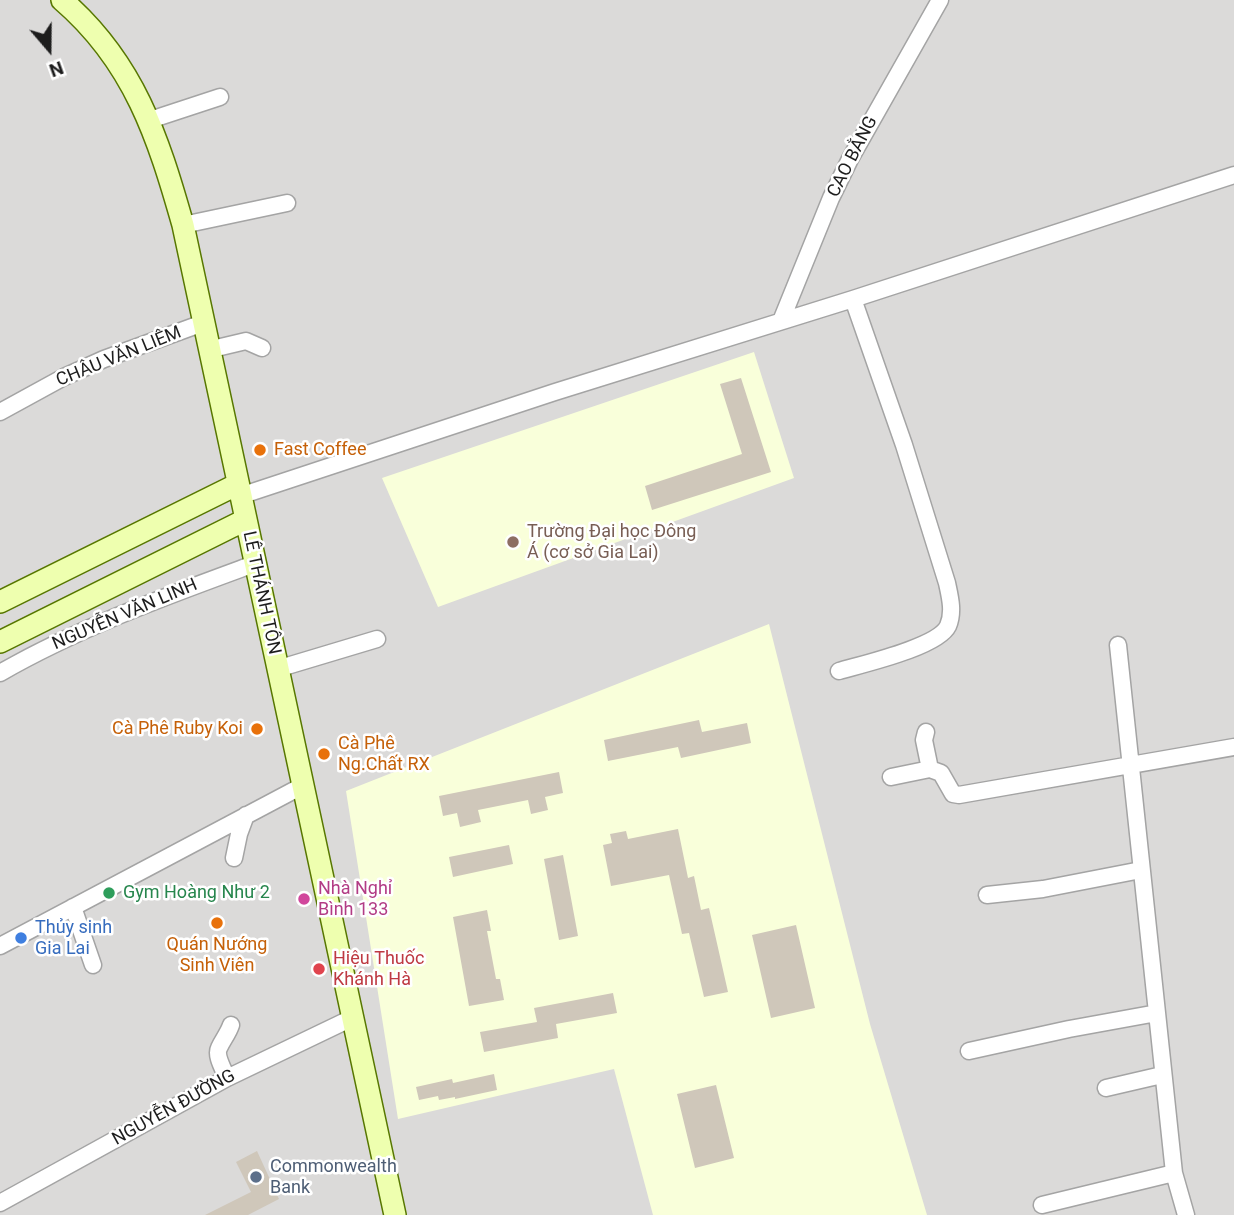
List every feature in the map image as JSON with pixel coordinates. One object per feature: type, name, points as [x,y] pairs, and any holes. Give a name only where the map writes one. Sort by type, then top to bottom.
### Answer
[{"type":"main road","name":"LÊ THÁNH TÔN","points":[[62,0],[97,35],[120,65],[150,120],[183,225],[395,1215]]},
{"type":"main road","points":[[0,602],[239,490]]},
{"type":"main road","name":"NGUYỄN VĂN LINH","points":[[0,642],[245,520]]},
{"type":"street","name":"CAO BẰNG","points":[[781,321],[831,198],[850,159],[940,0]]},
{"type":"street","points":[[150,120],[220,97]]},
{"type":"street","points":[[239,490],[853,299],[1234,175]]},
{"type":"street","points":[[183,225],[287,203]]},
{"type":"street","points":[[839,671],[940,637],[950,620],[951,605],[947,583],[904,445],[853,299]]},
{"type":"street","name":"CHÂU VĂN LIÊM","points":[[0,412],[64,377],[104,359],[202,323]]},
{"type":"street","points":[[208,350],[246,341],[262,348]]},
{"type":"street","name":"NGUYỄN VĂN LINH","points":[[0,673],[43,649],[122,614],[254,564]]},
{"type":"street","points":[[277,669],[376,639]]},
{"type":"street","points":[[1118,645],[1174,1173],[1186,1215]]},
{"type":"street","points":[[926,732],[930,769]]},
{"type":"street","points":[[891,777],[930,769],[941,773],[956,795],[1234,747]]},
{"type":"street","points":[[0,946],[302,786]]},
{"type":"street","points":[[234,858],[246,815]]},
{"type":"street","points":[[987,895],[1030,891],[1141,870]]},
{"type":"street","points":[[72,907],[93,965]]},
{"type":"street","points":[[969,1051],[1157,1013]]},
{"type":"street","name":"NGUYỄN ĐƯỜNG","points":[[0,1203],[227,1078],[352,1018]]},
{"type":"street","points":[[227,1078],[218,1054],[231,1025]]},
{"type":"street","points":[[1106,1088],[1163,1075]]},
{"type":"street","points":[[1042,1205],[1174,1173]]},
{"type":"shaded area","points":[[0,0],[1234,0],[1234,1215],[0,1215]]},
{"type":"shaded area","name":"Trường Đại học Đông Á (cơ sở Gia Lai)","points":[[754,352],[794,478],[438,607],[382,478]]},
{"type":"shaded area","points":[[769,624],[870,1024],[927,1215],[653,1215],[614,1069],[398,1119],[346,791]]},
{"type":"building","points":[[741,378],[771,472],[652,510],[645,486],[742,454],[720,384]]},
{"type":"building","points":[[699,720],[702,732],[747,723],[751,743],[681,758],[678,747],[608,761],[604,740]]},
{"type":"building","points":[[559,772],[563,793],[545,797],[548,810],[531,814],[528,800],[478,810],[481,822],[460,827],[457,813],[443,816],[439,796]]},
{"type":"building","points":[[678,829],[688,878],[694,876],[701,910],[709,908],[728,992],[704,997],[689,933],[682,934],[669,875],[611,886],[603,845],[612,843],[610,834],[626,831],[628,839]]},
{"type":"building","points":[[509,845],[513,864],[453,877],[449,857]]},
{"type":"building","points":[[563,855],[578,936],[559,940],[544,859]]},
{"type":"building","points":[[487,910],[491,931],[487,931],[496,979],[500,979],[504,1000],[469,1006],[453,917]]},
{"type":"building","points":[[796,925],[815,1008],[771,1018],[752,935]]},
{"type":"building","points":[[613,993],[617,1013],[556,1024],[558,1038],[484,1052],[480,1032],[537,1022],[534,1008]]},
{"type":"building","points":[[494,1074],[497,1090],[455,1099],[439,1100],[438,1096],[419,1100],[416,1087],[452,1079],[453,1083]]},
{"type":"building","points":[[716,1085],[734,1158],[695,1168],[677,1094]]},
{"type":"building","name":"Commonwealth Bank","points":[[257,1151],[279,1199],[248,1215],[205,1215],[251,1192],[236,1162]]},
{"type":"place","name":"Fast Coffee","points":[[260,450]]},
{"type":"place","name":"Trường Đại học Đông Á (cơ sở Gia Lai)","points":[[513,542]]},
{"type":"place","name":"Cà Phê Ruby Koi","points":[[257,729]]},
{"type":"place","name":"Cà Phê Ng.Chất RX","points":[[324,754]]},
{"type":"place","name":"Gym Hoàng Như 2","points":[[109,893]]},
{"type":"place","name":"Nhà Nghỉ Bình 133","points":[[304,899]]},
{"type":"place","name":"Quán Nướng Sinh Viên","points":[[217,923]]},
{"type":"place","name":"Thủy sinh Gia Lai","points":[[21,938]]},
{"type":"place","name":"Hiệu Thuốc Khánh Hà","points":[[319,969]]},
{"type":"place","name":"Commonwealth Bank","points":[[256,1177]]}]
